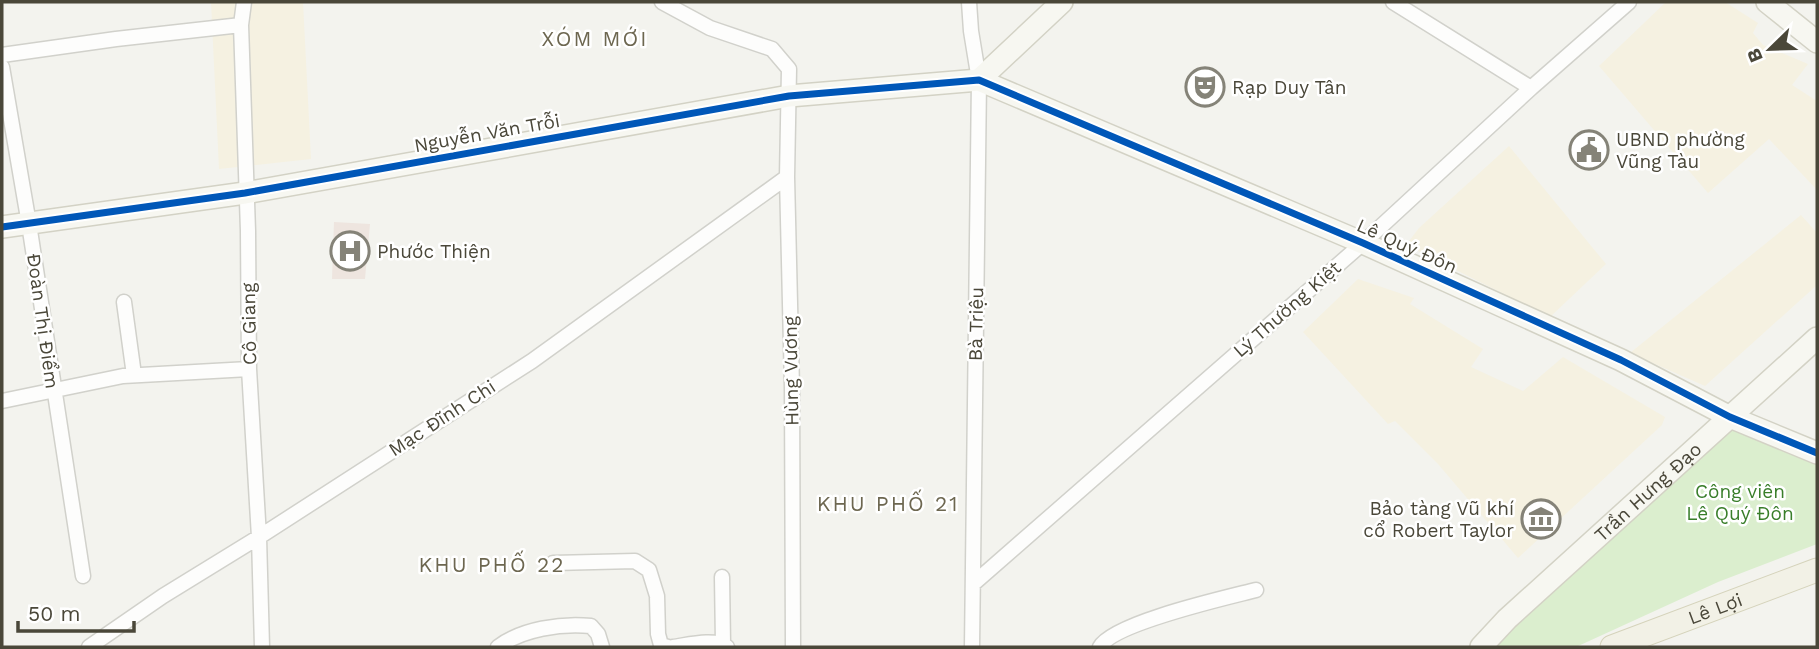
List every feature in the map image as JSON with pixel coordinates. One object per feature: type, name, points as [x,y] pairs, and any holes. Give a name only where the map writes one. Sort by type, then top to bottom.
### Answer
[{"type":"main road","name":"Lê Lợi","points":[[1612,647],[1817,570]]},
{"type":"street","name":"Cô Giang","points":[[244,2],[241,25],[248,231],[249,369],[259,537],[262,647]]},
{"type":"street","name":"Hùng Vương","points":[[662,2],[710,28],[772,49],[789,69],[787,177],[792,388],[793,647]]},
{"type":"street","name":"Bà Triệu","points":[[969,2],[979,80],[972,647]]},
{"type":"street","points":[[979,80],[1062,2]]},
{"type":"street","points":[[1393,2],[1531,88]]},
{"type":"street","name":"Lý Thường Kiệt","points":[[973,584],[1363,243],[1629,2]]},
{"type":"street","points":[[1767,2],[1817,42]]},
{"type":"street","points":[[2,55],[116,38],[241,25]]},
{"type":"street","name":"Đoàn Thị Điểm","points":[[2,67],[29,223],[83,576]]},
{"type":"street","name":"Nguyễn Văn Trỗi","points":[[2,227],[245,194],[789,96],[979,80]]},
{"type":"street","name":"Lê Quý Đôn","points":[[979,80],[1363,243],[1621,360],[1730,417],[1817,453]]},
{"type":"street","name":"Mạc Đĩnh Chi","points":[[89,647],[163,596],[532,360],[787,177]]},
{"type":"street","points":[[124,303],[134,375]]},
{"type":"street","name":"Trần Hưng Đạo","points":[[1481,647],[1507,619],[1817,338]]},
{"type":"street","points":[[2,401],[134,375],[249,369]]},
{"type":"street","points":[[553,563],[635,561],[649,570],[657,596],[661,645],[671,647],[725,645],[722,577]]},
{"type":"street","points":[[1100,647],[1103,640],[1125,628],[1256,590]]},
{"type":"street","points":[[498,647],[533,630],[581,625],[592,626],[602,647]]},
{"type":"shaded area","points":[[211,2],[303,2],[311,159],[219,169]]},
{"type":"shaded area","points":[[1666,2],[1725,2],[1758,23],[1753,33],[1763,45],[1808,64],[1792,85],[1817,101],[1817,190],[1769,139],[1708,193],[1599,66]]},
{"type":"shaded area","points":[[1509,146],[1606,264],[1550,317],[1406,245],[1419,228]]},
{"type":"shaded area","points":[[1801,215],[1817,233],[1817,285],[1705,386],[1630,353]]},
{"type":"shaded area","name":"Phước Thiện","points":[[334,222],[370,224],[365,279],[332,279]]},
{"type":"shaded area","points":[[1358,279],[1414,298],[1410,304],[1483,349],[1471,367],[1523,391],[1563,357],[1665,417],[1662,425],[1518,558],[1438,464],[1395,421],[1388,424],[1303,332]]},
{"type":"green space","name":"Công viên Lê Quý Đôn","points":[[1736,426],[1817,465],[1817,544],[1718,582],[1576,647],[1491,647],[1716,433]]},
{"type":"cycle path","points":[[2,227],[245,193],[789,96],[979,80],[1363,243],[1621,360],[1730,417],[1817,453]]},
{"type":"place","name":"Rạp Duy Tân","points":[[1205,87]]},
{"type":"place","name":"UBND phường Vũng Tàu","points":[[1589,150]]},
{"type":"place","name":"Phước Thiện","points":[[350,251]]},
{"type":"place","name":"Bảo tàng Vũ khí cổ Robert Taylor","points":[[1541,519]]},
{"type":"district","name":"XÓM MỚI","points":[[595,38]]},
{"type":"district","name":"KHU PHỐ 21","points":[[888,503]]},
{"type":"district","name":"KHU PHỐ 22","points":[[492,564]]}]
